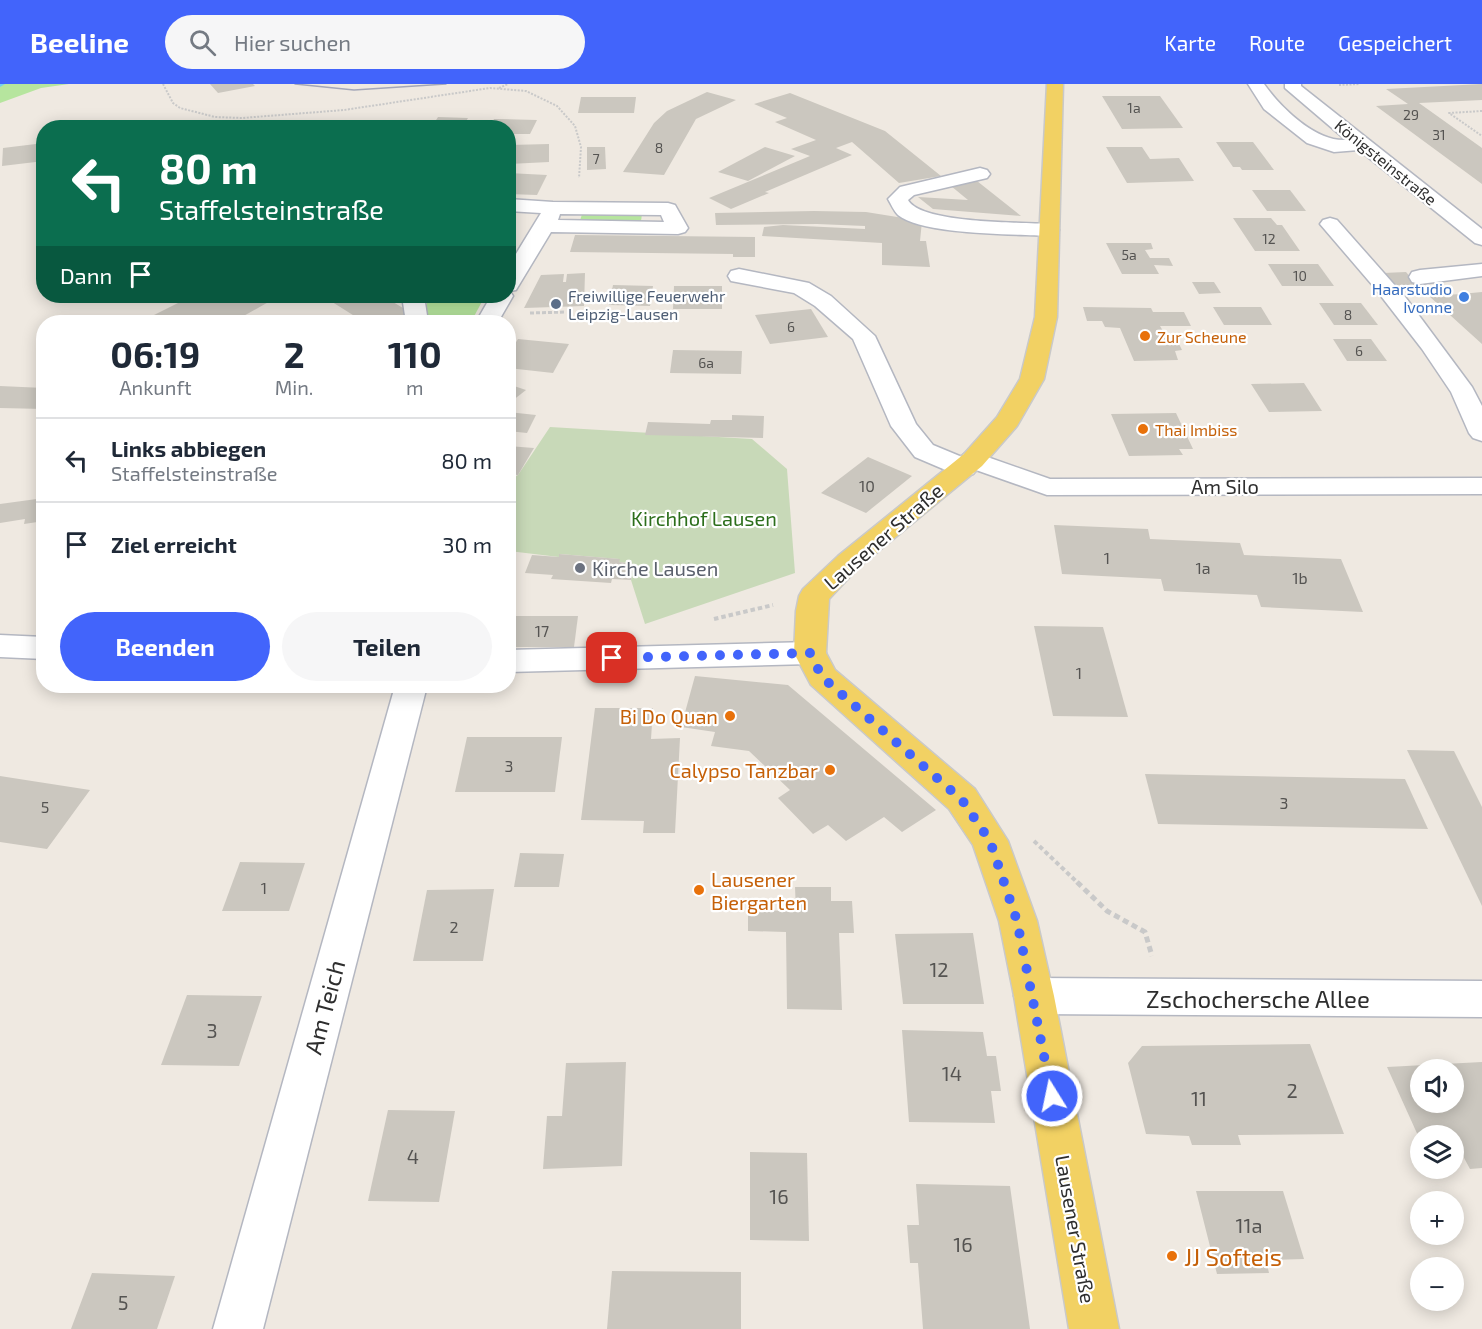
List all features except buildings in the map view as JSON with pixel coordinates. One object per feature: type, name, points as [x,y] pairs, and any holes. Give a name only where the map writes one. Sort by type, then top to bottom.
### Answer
[{"type":"main road","name":"Lausener Straße","points":[[1055,84],[1046,317],[1032,379],[1008,421],[968,464],[848,562],[814,596],[811,611],[810,653],[822,677],[962,800],[990,841],[1017,921],[1034,996],[1094,1329]]},
{"type":"street","points":[[1256,84],[1270,105],[1312,139],[1334,146],[1364,144]]},
{"type":"street","name":"Königsteinstraße","points":[[1293,84],[1293,88],[1482,239]]},
{"type":"street","points":[[980,174],[907,191],[898,200],[904,210],[926,218],[947,222],[1049,230]]},
{"type":"street","points":[[516,207],[549,217],[678,228],[668,209],[576,208],[549,217],[516,273]]},
{"type":"street","points":[[1330,224],[1381,279],[1462,390],[1473,420],[1482,433]]},
{"type":"street","points":[[1420,277],[1482,270]]},
{"type":"street","name":"Am Silo","points":[[739,276],[801,288],[823,301],[863,336],[904,426],[924,451],[1047,487],[1482,486]]},
{"type":"street","points":[[516,287],[534,288]]},
{"type":"street","points":[[0,646],[36,648]]},
{"type":"street","points":[[516,661],[810,653]]},
{"type":"street","name":"Am Teich","points":[[238,1329],[409,693]]},
{"type":"street","name":"Zschochersche Allee","points":[[1034,996],[1482,999]]},
{"type":"path","points":[[163,84],[173,103],[193,113],[215,117],[275,117],[344,110],[498,88],[508,84]]},
{"type":"path","points":[[498,88],[536,94],[557,106],[571,120],[581,147],[576,208]]},
{"type":"path","points":[[1482,111],[1449,113],[1482,136]]},
{"type":"path","points":[[1031,837],[1107,911],[1145,932],[1164,997]]},
{"type":"green space","points":[[0,84],[69,84],[41,88],[0,103]]},
{"type":"green space","points":[[582,214],[642,214],[641,221],[580,221]]},
{"type":"green space","points":[[427,303],[481,303],[475,315],[427,315]]},
{"type":"green space","name":"Kirchhof Lausen","points":[[550,427],[752,439],[787,469],[795,573],[645,624],[631,580],[634,564],[619,562],[619,559],[560,554],[559,557],[516,552],[516,476]]},
{"type":"tram line","points":[[295,84],[354,90],[446,84]]},
{"type":"place","name":"Haarstudio Ivonne","points":[[1464,297]]},
{"type":"place","name":"Freiwillige Feuerwehr Leipzig-Lausen","points":[[556,304]]},
{"type":"place","name":"Zur Scheune","points":[[1145,336]]},
{"type":"place","name":"Thai Imbiss","points":[[1143,429]]},
{"type":"place","name":"Kirche Lausen","points":[[580,568]]},
{"type":"place","name":"Bi Do Quan","points":[[730,716]]},
{"type":"place","name":"Calypso Tanzbar","points":[[830,770]]},
{"type":"place","name":"Lausener Biergarten","points":[[699,890]]},
{"type":"place","name":"JJ Softeis","points":[[1172,1256]]},
{"type":"route","points":[[612,658],[810,653],[822,677],[962,800],[990,841],[1017,921],[1034,996],[1052,1096]]}]
